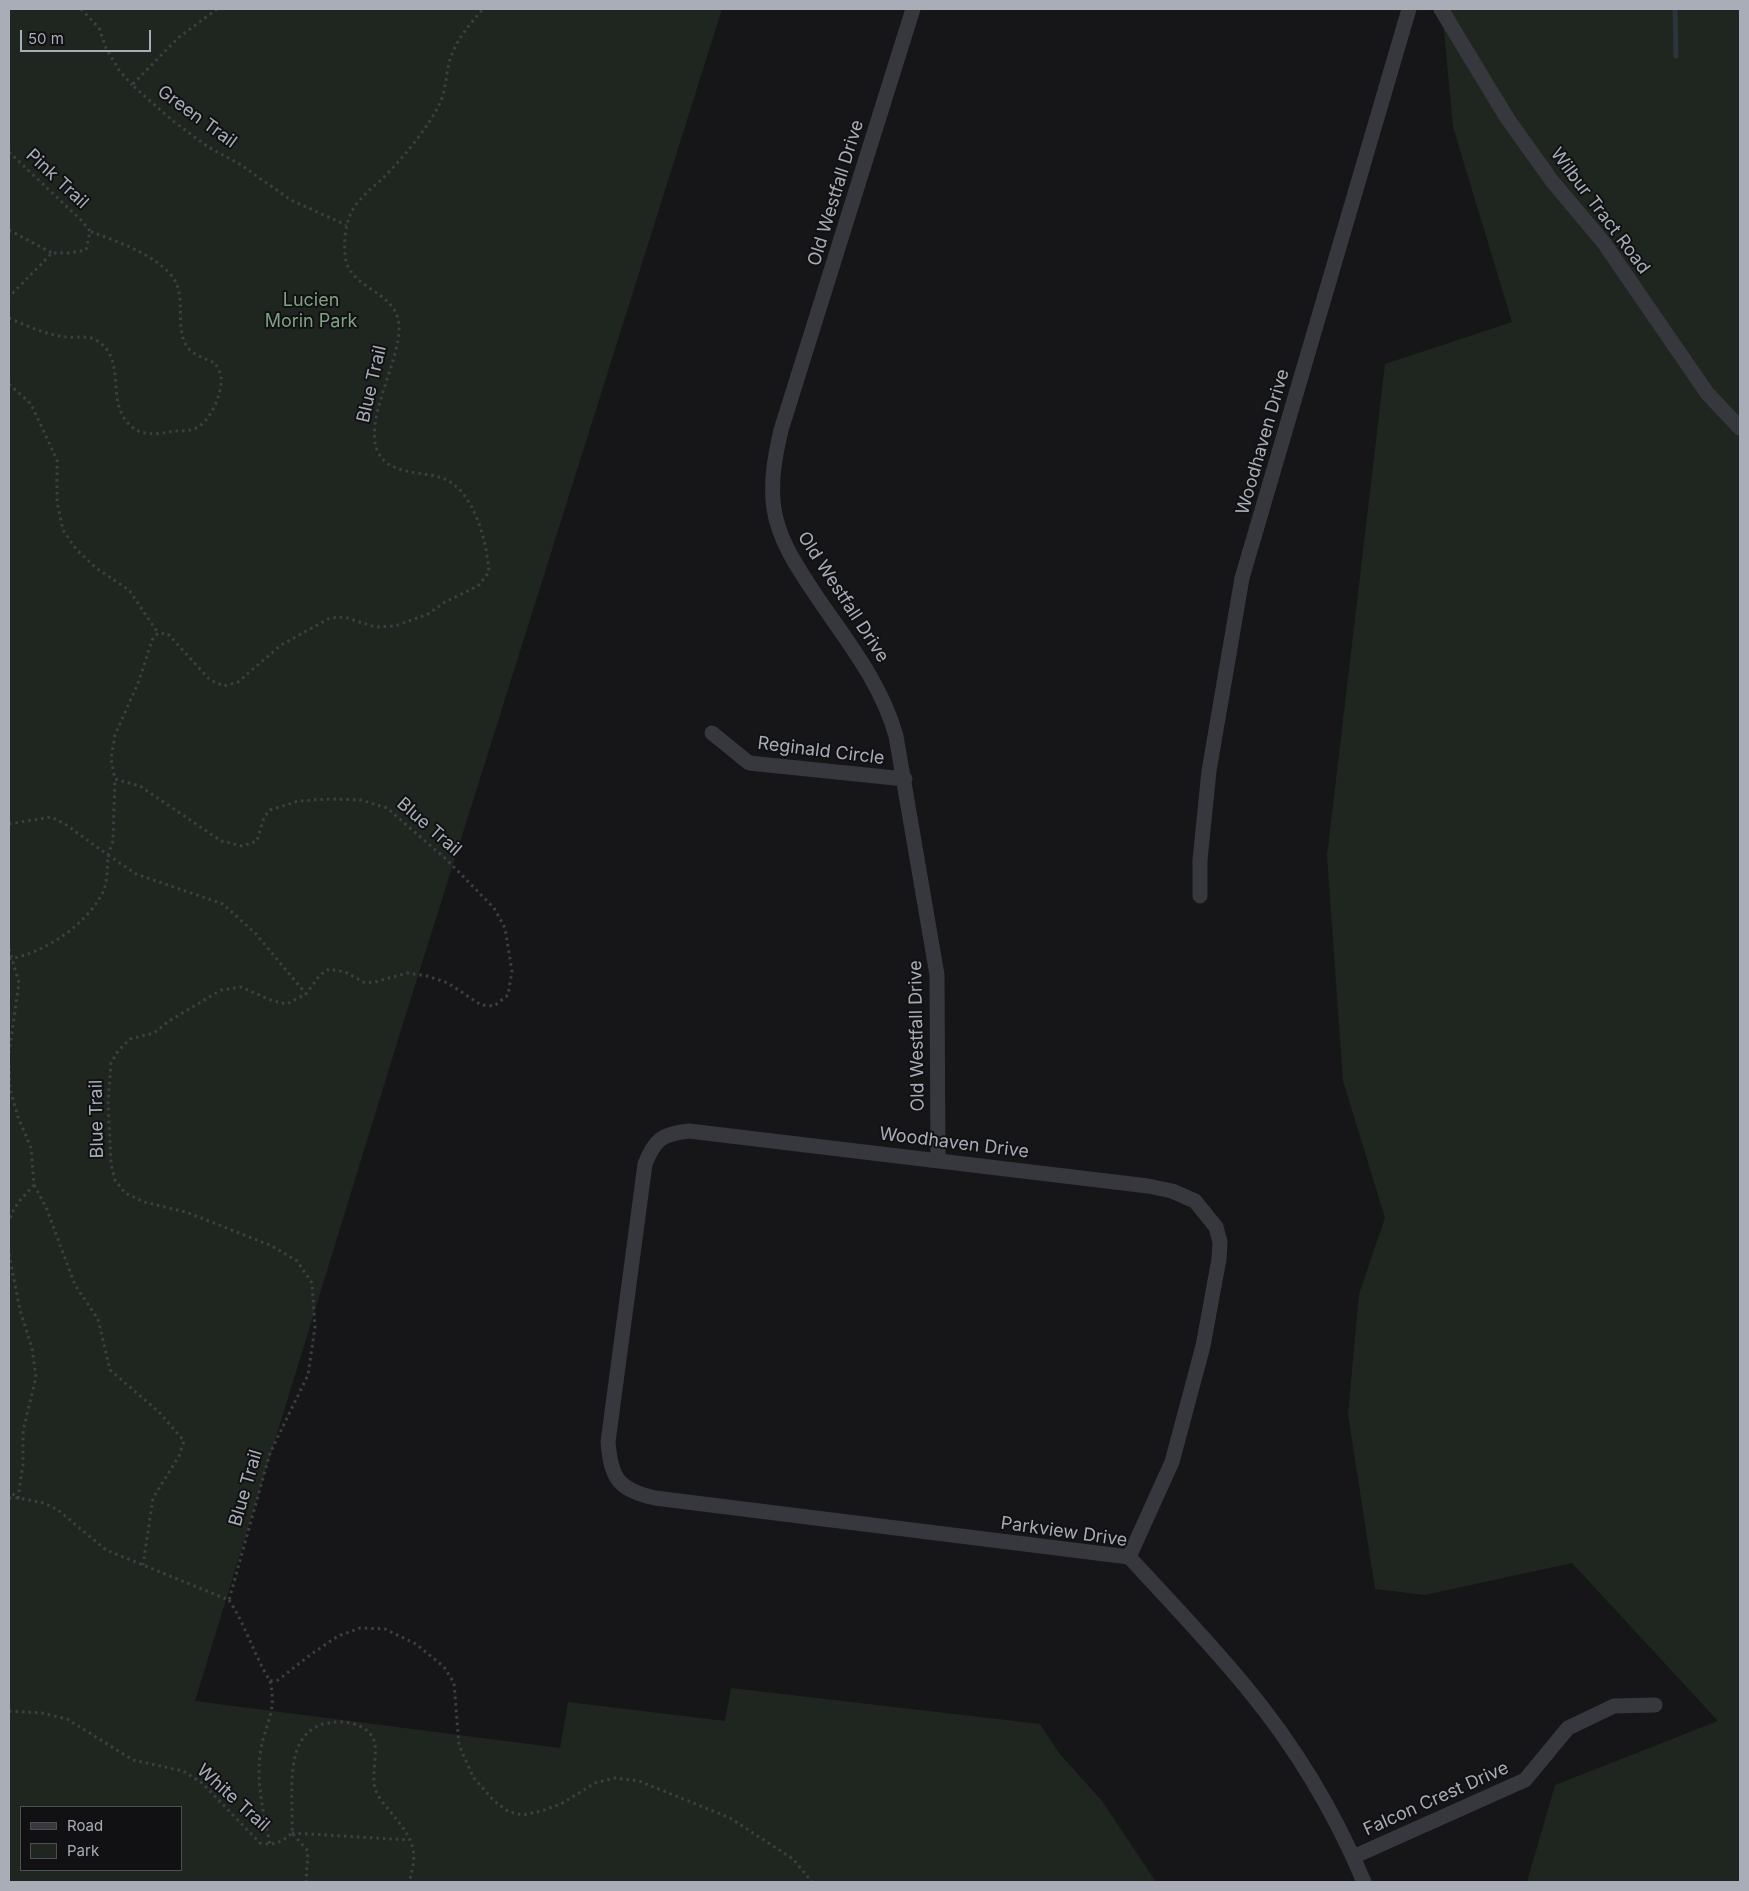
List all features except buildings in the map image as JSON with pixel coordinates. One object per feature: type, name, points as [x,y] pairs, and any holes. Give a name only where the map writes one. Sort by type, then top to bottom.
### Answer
[{"type":"street","name":"Old Westfall Drive","points":[[913,9],[781,430],[772,481],[774,509],[780,534],[792,559],[877,686],[889,710],[905,780],[937,974],[938,1159]]},
{"type":"street","name":"Woodhaven Drive","points":[[1200,896],[1200,860],[1209,771],[1242,578],[1410,9]]},
{"type":"street","name":"Wilbur Tract Road","points":[[1441,9],[1512,126],[1552,181],[1604,243],[1707,393],[1740,428]]},
{"type":"street","name":"Reginald Circle","points":[[712,733],[750,763],[905,780]]},
{"type":"street","name":"Woodhaven Drive","points":[[610,1464],[608,1442],[645,1164],[651,1149],[662,1137],[689,1131],[938,1159],[1148,1186],[1172,1191],[1195,1201],[1216,1227],[1220,1242],[1220,1259],[1198,1366],[1172,1462],[1129,1557]]},
{"type":"street","name":"Parkview Drive","points":[[610,1464],[618,1482],[634,1494],[655,1498],[1129,1557],[1247,1688],[1280,1732],[1313,1784],[1353,1857],[1364,1882]]},
{"type":"street","name":"Falcon Crest Drive","points":[[1353,1857],[1525,1780],[1568,1728],[1614,1706],[1656,1705]]},
{"type":"path","points":[[81,9],[99,28],[106,48],[119,70],[132,85]]},
{"type":"path","name":"Green Trail","points":[[217,9],[178,38],[132,85],[173,121],[208,147],[238,163],[291,200],[346,225]]},
{"type":"path","name":"Blue Trail","points":[[158,633],[168,634],[210,680],[224,686],[238,682],[281,645],[330,618],[344,616],[375,627],[395,626],[428,614],[445,602],[478,586],[489,572],[488,554],[482,530],[466,497],[458,487],[443,478],[403,470],[388,463],[378,453],[374,429],[390,372],[399,327],[397,314],[390,301],[355,278],[348,269],[345,255],[346,225],[352,211],[361,198],[407,154],[440,103],[451,58],[460,35],[483,9]]},
{"type":"path","name":"Pink Trail","points":[[9,152],[82,221],[90,231],[86,250],[52,253]]},
{"type":"path","points":[[9,230],[52,253],[9,297]]},
{"type":"path","points":[[9,318],[48,333],[95,340],[108,350],[115,366],[117,398],[125,421],[137,431],[151,435],[195,428],[209,416],[219,392],[222,376],[215,363],[187,347],[182,333],[179,292],[172,276],[158,263],[127,245],[90,231]]},
{"type":"path","points":[[9,384],[31,404],[57,460],[57,502],[63,530],[76,549],[96,568],[129,590],[158,633],[152,640],[139,681],[115,735],[111,759],[115,779],[113,841],[108,855],[106,880],[102,893],[90,912],[74,928],[34,952],[10,959]]},
{"type":"path","name":"Blue Trail","points":[[115,779],[140,786],[221,841],[242,846],[257,840],[264,817],[270,810],[298,801],[361,800],[387,808],[454,867],[494,908],[505,928],[512,971],[508,995],[494,1006],[481,1005],[448,983],[407,972],[375,982],[364,983],[345,972],[330,969],[320,974],[306,994],[287,1004],[273,1001],[241,987],[221,990],[169,1021],[154,1033],[130,1039],[118,1051],[111,1063],[108,1102],[111,1164],[115,1180],[125,1193],[144,1202],[186,1212],[272,1246],[297,1261],[312,1283],[315,1327],[308,1375],[270,1453],[230,1600]]},
{"type":"path","points":[[9,824],[50,817],[65,824],[136,874],[223,904],[256,934],[306,994]]},
{"type":"path","points":[[9,949],[10,959],[19,983],[9,1053]]},
{"type":"path","points":[[9,1065],[13,1098],[31,1148],[34,1185],[46,1207],[75,1285],[98,1318],[110,1370],[159,1412],[184,1441],[179,1456],[153,1498],[143,1565]]},
{"type":"path","points":[[9,1222],[20,1199],[34,1185]]},
{"type":"path","points":[[9,1254],[20,1310],[32,1348],[36,1377],[23,1431],[23,1464],[18,1498]]},
{"type":"path","points":[[9,1491],[18,1498]]},
{"type":"path","points":[[9,1498],[44,1503],[58,1510],[106,1550],[230,1600],[270,1681],[274,1699],[261,1749],[259,1787],[270,1845]]},
{"type":"path","points":[[270,1681],[278,1680],[338,1636],[360,1628],[385,1629],[416,1644],[444,1668],[454,1683],[459,1745],[473,1777],[494,1801],[509,1812],[523,1815],[541,1811],[561,1804],[595,1783],[615,1778],[639,1781],[730,1818],[793,1859],[812,1882]]},
{"type":"path","name":"White Trail","points":[[9,1711],[42,1713],[67,1719],[133,1760],[183,1771],[202,1783],[260,1843],[270,1845],[281,1842],[292,1833],[293,1765],[297,1745],[311,1728],[327,1722],[346,1722],[364,1727],[374,1739],[375,1788],[410,1840],[414,1850],[415,1864],[409,1882]]},
{"type":"path","points":[[292,1833],[410,1840]]},
{"type":"path","points":[[292,1833],[308,1852],[306,1882]]},
{"type":"green space","name":"Lucien Morin Park","points":[[9,9],[722,9],[400,1033],[195,1701],[560,1748],[568,1702],[725,1721],[731,1688],[1040,1724],[1059,1753],[1102,1801],[1156,1882],[9,1882]]},
{"type":"green space","points":[[1442,9],[1740,9],[1740,1882],[1527,1882],[1555,1785],[1718,1721],[1572,1563],[1425,1595],[1375,1589],[1348,1414],[1359,1294],[1385,1218],[1343,1081],[1327,856],[1385,364],[1512,322],[1453,127]]},
{"type":"waterway","points":[[1675,9],[1676,56]]}]
